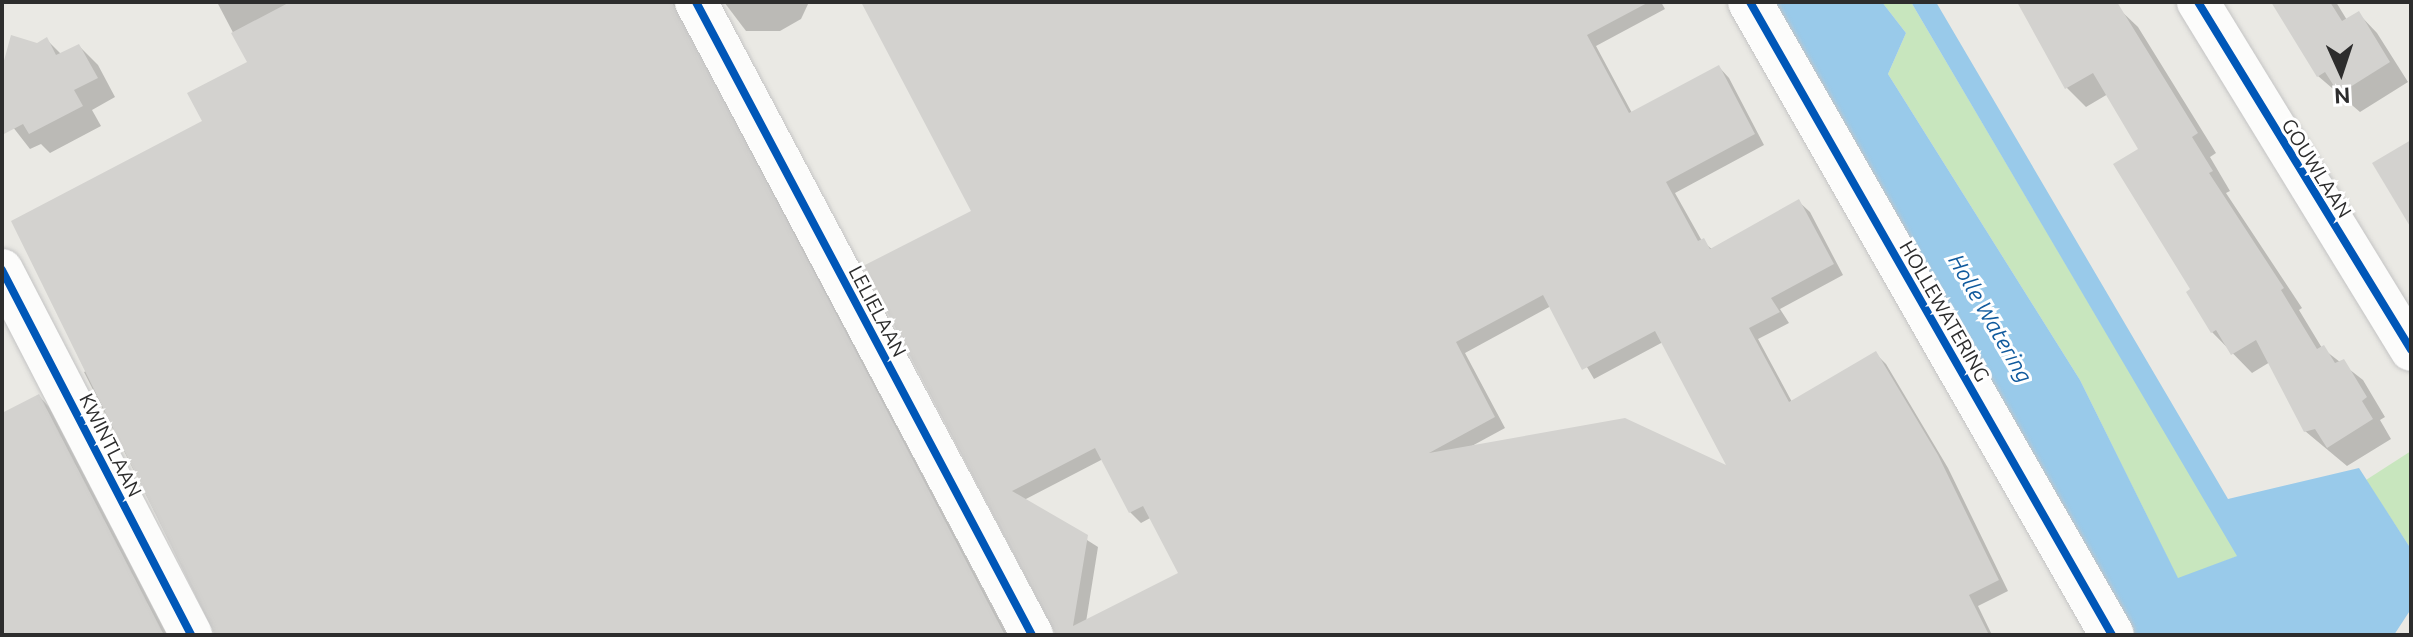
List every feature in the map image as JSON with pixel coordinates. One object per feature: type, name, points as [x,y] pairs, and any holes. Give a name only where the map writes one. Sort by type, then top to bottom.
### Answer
[{"type":"street","name":"LELIELAAN","points":[[696,2],[1032,635]]},
{"type":"street","name":"HOLLEWATERING","points":[[1750,2],[2112,635]]},
{"type":"street","name":"GOUWLAAN","points":[[2198,2],[2411,350]]},
{"type":"street","name":"KWINTLAAN","points":[[2,270],[191,635]]},
{"type":"green space","points":[[1882,2],[1911,2],[2238,556],[2178,579],[2080,380],[1888,74],[1906,33]]},
{"type":"green space","points":[[2411,451],[2411,549],[2366,480]]},
{"type":"water","name":"Holle Watering","points":[[1775,2],[1882,2],[1906,33],[1888,74],[2080,380],[2178,578],[2237,556],[1911,2],[1936,2],[2228,499],[2359,468],[2411,549],[2411,609],[2394,635],[2133,635]]},
{"type":"building","points":[[290,2],[672,2],[1005,635],[215,635],[11,221],[202,121],[187,93],[247,62],[231,33]]},
{"type":"building","points":[[861,2],[1649,2],[1587,35],[1629,113],[1719,65],[1755,134],[1666,182],[1698,241],[1704,238],[1710,249],[1799,199],[1834,264],[1771,298],[1780,312],[1749,328],[1789,402],[1876,351],[1938,455],[1999,580],[1969,595],[1989,635],[1056,635],[863,266],[971,211]],"holes":[[[1543,295],[1582,370],[1655,331],[1726,465],[1625,418],[1429,453],[1495,417],[1456,342]],[[1095,448],[1129,513],[1143,506],[1178,573],[1073,626],[1088,535],[1012,491]]]},
{"type":"building","points":[[2017,2],[2117,2],[2198,133],[2192,137],[2213,171],[2209,173],[2284,288],[2281,290],[2317,349],[2324,345],[2335,363],[2344,359],[2367,397],[2362,401],[2373,419],[2327,448],[2315,429],[2304,432],[2256,340],[2231,355],[2216,330],[2211,333],[2186,292],[2190,289],[2113,164],[2138,149],[2093,73],[2065,89]]},
{"type":"building","points":[[2271,2],[2330,2],[2342,21],[2359,11],[2390,62],[2339,94],[2325,72],[2317,77]]},
{"type":"building","points":[[11,35],[37,43],[47,37],[56,55],[79,44],[98,78],[74,90],[83,106],[29,134],[23,124],[2,135],[2,68]]},
{"type":"building","points":[[2411,140],[2411,228],[2372,163]]},
{"type":"building","points":[[39,394],[164,635],[2,635],[2,413]]},
{"type":"cycle path","points":[[696,2],[1032,635]]},
{"type":"cycle path","points":[[1750,2],[2112,635]]},
{"type":"cycle path","points":[[2198,2],[2411,350]]},
{"type":"cycle path","points":[[2,270],[191,635]]}]
